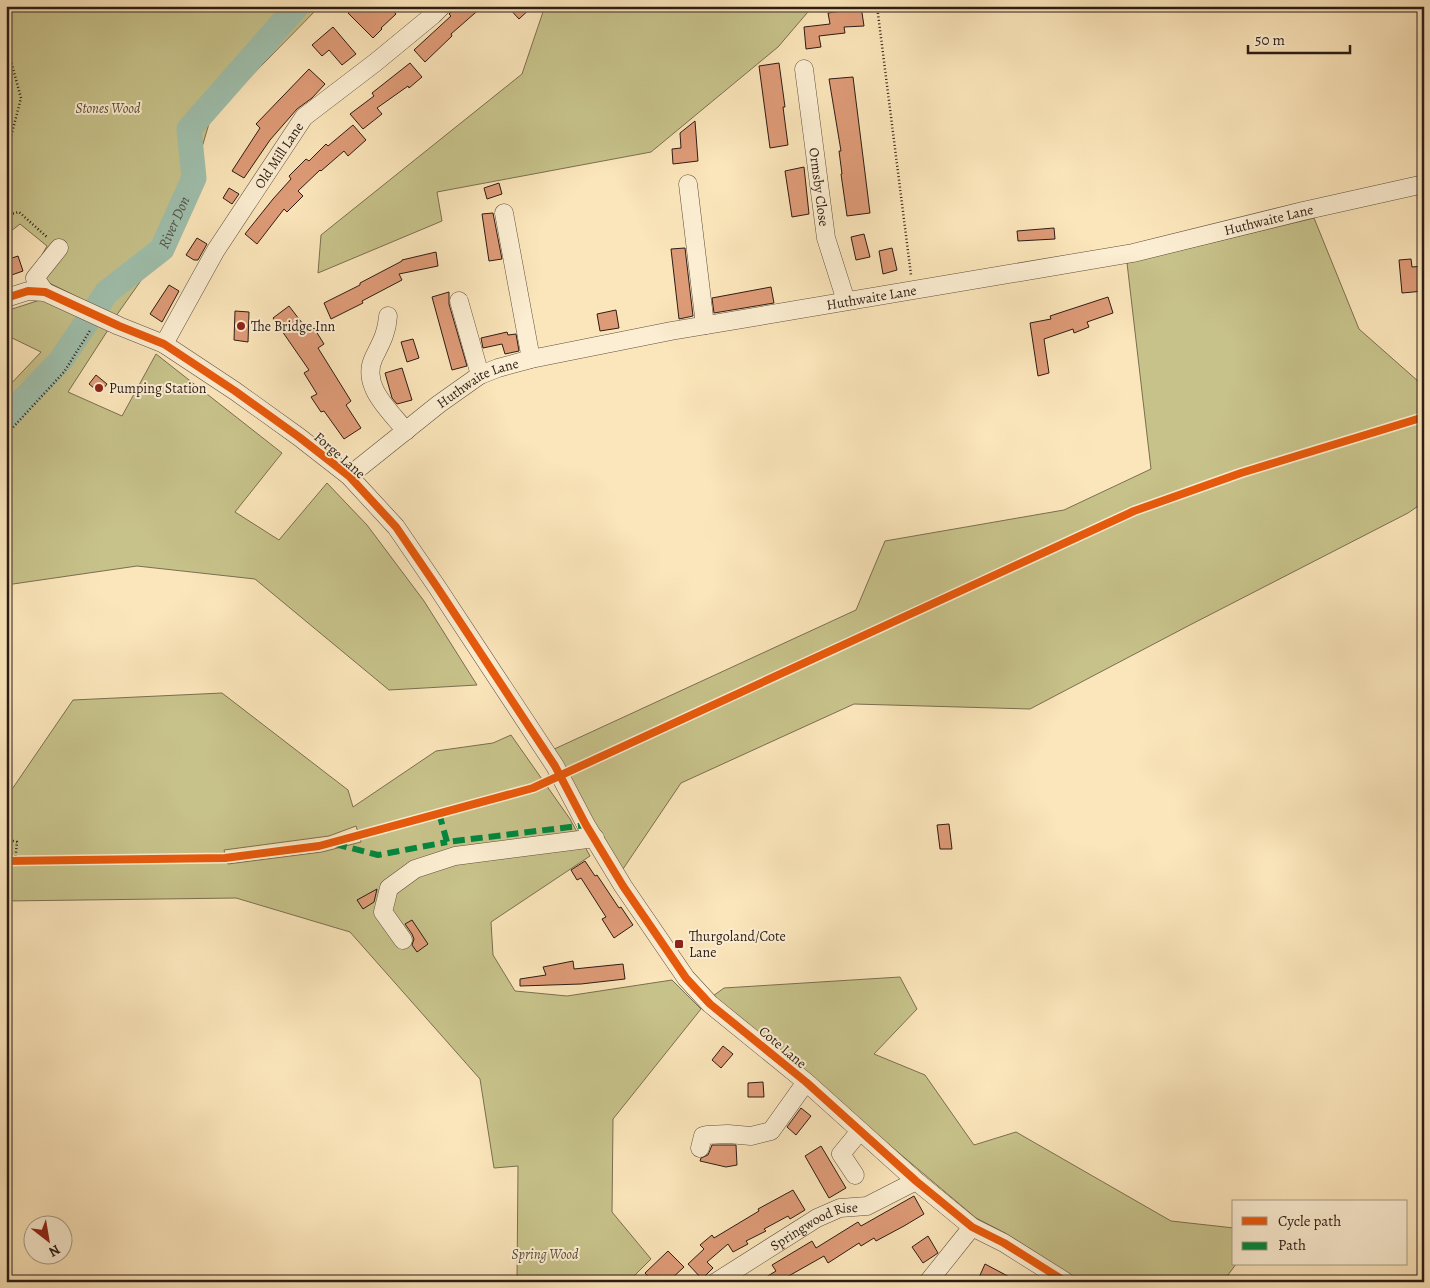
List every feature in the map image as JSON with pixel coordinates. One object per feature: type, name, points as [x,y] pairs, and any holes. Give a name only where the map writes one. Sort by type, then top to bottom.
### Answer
[{"type":"street","name":"Old Mill Lane","points":[[164,344],[216,250],[304,117],[383,56],[442,6]]},
{"type":"street","name":"Ormsby Close","points":[[804,69],[826,238],[846,301]]},
{"type":"street","points":[[688,184],[705,325]]},
{"type":"street","name":"Huthwaite Lane","points":[[349,476],[439,404],[480,375],[498,368],[705,325],[1133,253],[1303,211],[1424,184]]},
{"type":"street","points":[[504,213],[531,360]]},
{"type":"street","points":[[44,292],[35,278],[59,248]]},
{"type":"street","name":"Forge Lane","points":[[6,298],[28,291],[44,292],[69,303],[101,323],[164,344],[235,391],[349,476],[396,527],[555,766]]},
{"type":"street","points":[[459,301],[480,375]]},
{"type":"street","points":[[388,314],[386,333],[370,365],[370,382],[406,431]]},
{"type":"street","name":"Cote Lane","points":[[555,766],[623,886],[686,978],[710,1004],[806,1082],[916,1181],[972,1227],[1004,1243],[1066,1282]]},
{"type":"street","points":[[403,940],[384,912],[389,888],[415,869],[455,856],[595,838]]},
{"type":"street","points":[[700,1148],[703,1136],[707,1135],[751,1136],[770,1131],[806,1082]]},
{"type":"street","points":[[855,1175],[837,1147],[860,1130]]},
{"type":"street","name":"Springwood Rise","points":[[716,1282],[817,1218],[840,1208],[867,1206],[916,1181]]},
{"type":"street","points":[[928,1282],[972,1227]]},
{"type":"path","points":[[877,6],[913,290]]},
{"type":"path","points":[[6,43],[21,98],[6,156]]},
{"type":"path","points":[[6,215],[19,212],[59,248]]},
{"type":"path","points":[[6,435],[64,372],[101,323]]},
{"type":"path","points":[[6,839],[17,842],[15,862]]},
{"type":"green space","name":"Stones Wood","points":[[6,6],[320,6],[211,117],[178,228],[116,316],[31,274],[47,246],[20,224],[6,235]]},
{"type":"green space","points":[[545,6],[813,6],[778,47],[651,152],[437,192],[442,221],[318,273],[321,235],[522,74]]},
{"type":"green space","points":[[1314,218],[1359,329],[1419,382],[1424,381],[1424,502],[1408,513],[1030,709],[854,704],[681,783],[623,869],[550,751],[856,610],[885,541],[1064,510],[1151,469],[1127,263]]},
{"type":"green space","points":[[43,299],[108,330],[68,392],[122,416],[156,354],[282,453],[235,512],[279,540],[327,483],[367,525],[424,601],[477,685],[389,690],[255,579],[137,566],[6,585],[6,389],[41,352],[6,335],[6,311]]},
{"type":"green space","name":"Spring Wood","points":[[222,693],[348,790],[353,807],[436,751],[493,743],[511,735],[570,819],[590,856],[491,922],[493,955],[515,991],[567,996],[672,980],[701,1009],[613,1119],[612,1212],[651,1259],[628,1282],[517,1282],[518,1166],[494,1168],[480,1079],[350,932],[236,898],[6,901],[6,798],[73,700]],"holes":[[[356,826],[361,842],[322,852],[228,864],[224,850],[329,836]]]},
{"type":"green space","points":[[900,977],[917,1009],[874,1054],[925,1075],[974,1145],[1016,1132],[1171,1221],[1232,1228],[1232,1266],[1235,1266],[1223,1282],[1080,1282],[1005,1233],[976,1218],[713,996],[724,988]]},
{"type":"building","points":[[355,6],[389,6],[396,14],[373,38],[348,13]]},
{"type":"building","points":[[458,6],[483,6],[451,34],[452,36],[425,62],[414,50],[451,16],[449,14]]},
{"type":"building","points":[[507,6],[533,6],[519,19]]},
{"type":"building","points":[[848,6],[861,6],[864,26],[844,27],[845,33],[819,36],[821,47],[806,49],[804,27],[830,24],[828,13],[848,10]]},
{"type":"building","points":[[333,27],[356,54],[342,65],[329,50],[322,56],[312,45]]},
{"type":"building","points":[[410,63],[422,77],[409,88],[408,86],[377,108],[382,114],[363,129],[350,114],[374,96],[372,93]]},
{"type":"building","points":[[779,63],[788,145],[770,148],[759,66]]},
{"type":"building","points":[[309,69],[325,84],[312,98],[297,109],[270,140],[244,178],[232,171],[260,128],[256,124]]},
{"type":"building","points":[[853,77],[870,213],[847,216],[841,174],[839,151],[841,151],[829,79]]},
{"type":"building","points":[[695,121],[698,161],[673,164],[672,149],[681,148],[680,133]]},
{"type":"building","points":[[353,125],[366,140],[348,156],[344,151],[320,170],[298,191],[303,196],[287,212],[284,209],[257,244],[245,234],[291,179],[289,176],[306,159],[309,161],[326,144],[328,146]]},
{"type":"building","points":[[804,167],[809,214],[792,217],[785,171]]},
{"type":"building","points":[[499,183],[502,194],[487,199],[484,188]]},
{"type":"building","points":[[229,188],[239,194],[232,204],[223,198]]},
{"type":"building","points":[[493,213],[502,259],[489,261],[482,214]]},
{"type":"building","points":[[1054,228],[1055,239],[1018,241],[1017,231]]},
{"type":"building","points":[[864,234],[870,257],[856,260],[851,237]]},
{"type":"building","points":[[197,238],[207,244],[198,260],[194,260],[186,255]]},
{"type":"building","points":[[685,248],[693,316],[679,319],[671,249]]},
{"type":"building","points":[[892,248],[897,270],[883,274],[879,251]]},
{"type":"building","points":[[436,252],[438,266],[399,274],[402,280],[331,319],[324,303],[360,285],[360,283],[402,260]]},
{"type":"building","points":[[18,256],[23,271],[6,277],[6,260]]},
{"type":"building","points":[[1411,259],[1412,267],[1424,266],[1424,291],[1402,293],[1399,260]]},
{"type":"building","points":[[169,285],[179,291],[162,322],[150,314]]},
{"type":"building","points":[[771,287],[774,303],[714,313],[712,298]]},
{"type":"building","points":[[449,292],[449,304],[467,366],[452,370],[432,297]]},
{"type":"building","points":[[1108,297],[1113,313],[1087,322],[1089,327],[1074,333],[1073,329],[1044,339],[1049,373],[1038,376],[1030,323],[1051,319],[1050,316]]},
{"type":"building","points":[[289,306],[309,332],[314,328],[324,344],[318,348],[351,401],[346,405],[361,428],[344,439],[324,411],[321,412],[311,397],[317,394],[304,373],[309,370],[273,318]]},
{"type":"building","points":[[616,310],[619,328],[600,331],[597,314]]},
{"type":"building","name":"The Bridge Inn","points":[[235,311],[249,312],[248,342],[234,340]]},
{"type":"building","points":[[507,332],[508,335],[516,334],[519,351],[505,354],[502,344],[483,348],[481,338]]},
{"type":"building","points":[[413,339],[419,358],[407,362],[401,342]]},
{"type":"building","points":[[402,368],[412,400],[397,404],[392,398],[385,373]]},
{"type":"building","name":"Pumping Station","points":[[96,375],[107,384],[100,393],[89,384]]},
{"type":"building","points":[[949,824],[952,849],[940,849],[937,825]]},
{"type":"building","points":[[585,861],[633,925],[614,938],[602,919],[606,917],[581,878],[577,880],[571,870]]},
{"type":"building","points":[[377,889],[374,902],[363,909],[357,900]]},
{"type":"building","points":[[412,920],[428,944],[417,952],[412,945],[414,939],[412,934],[405,924]]},
{"type":"building","points":[[573,961],[574,969],[623,964],[625,979],[581,984],[520,986],[520,979],[546,975],[543,967]]},
{"type":"building","points":[[723,1046],[733,1054],[721,1068],[712,1060]]},
{"type":"building","points":[[763,1082],[764,1097],[748,1097],[748,1083]]},
{"type":"building","points":[[801,1108],[811,1116],[796,1135],[787,1127]]},
{"type":"building","points":[[712,1145],[736,1145],[737,1165],[726,1167],[700,1161],[701,1158],[708,1155]]},
{"type":"building","points":[[821,1146],[846,1188],[829,1198],[805,1156]]},
{"type":"building","points":[[793,1190],[805,1210],[790,1219],[788,1216],[764,1229],[766,1231],[746,1241],[748,1244],[733,1252],[728,1244],[707,1262],[713,1268],[702,1279],[688,1264],[704,1249],[700,1245],[712,1235],[714,1238],[759,1211],[758,1209]]},
{"type":"building","points":[[914,1196],[924,1214],[904,1226],[876,1241],[874,1238],[861,1246],[859,1243],[828,1263],[824,1256],[778,1282],[758,1282],[776,1271],[772,1265],[812,1241],[816,1248],[858,1222],[861,1226]]},
{"type":"building","points":[[928,1236],[938,1253],[923,1263],[912,1247]]},
{"type":"building","points":[[668,1251],[684,1267],[668,1282],[653,1282],[645,1273]]},
{"type":"building","points":[[985,1264],[1019,1282],[977,1282]]},
{"type":"waterway","name":"River Don","points":[[6,418],[61,360],[107,292],[162,249],[194,178],[189,129],[297,6]]},
{"type":"marked path","points":[[439,813],[447,842],[586,825]]},
{"type":"marked path","points":[[335,844],[378,855],[447,842]]},
{"type":"cycle path","points":[[6,298],[28,291],[45,292],[119,326],[164,344],[235,391],[349,476],[396,527],[437,587],[555,766],[586,825],[623,886],[686,978],[710,1004],[806,1082],[916,1181],[972,1227],[1004,1243],[1066,1282]]},
{"type":"cycle path","points":[[6,861],[225,858],[319,846],[533,788],[1134,511],[1241,473],[1424,417]]},
{"type":"place","name":"The Bridge Inn","points":[[241,326]]},
{"type":"place","name":"Pumping Station","points":[[99,388]]},
{"type":"place","name":"Thurgoland/Cote Lane","points":[[679,944]]}]
